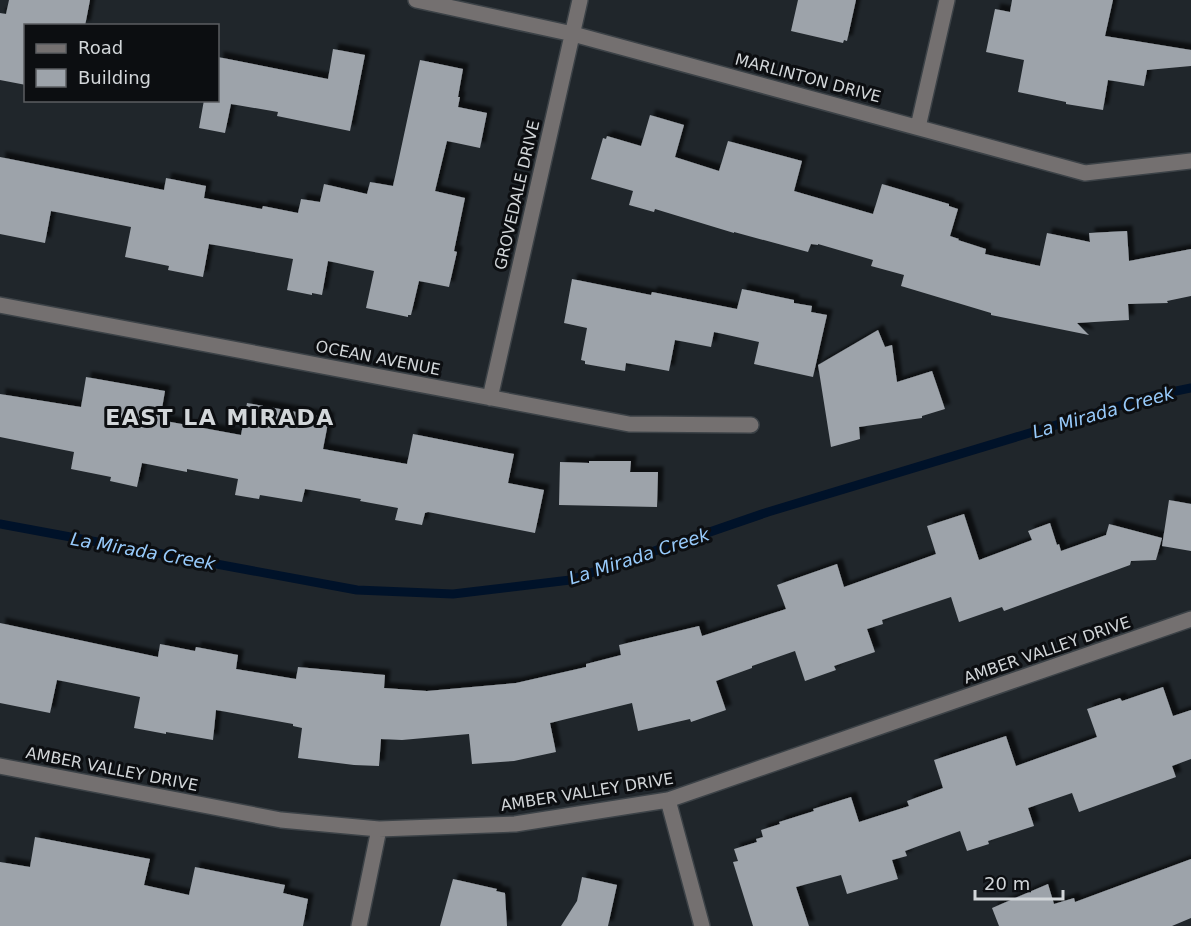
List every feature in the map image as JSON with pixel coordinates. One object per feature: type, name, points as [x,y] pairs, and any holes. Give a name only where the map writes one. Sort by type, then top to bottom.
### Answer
[{"type":"street","name":"MARLINTON DRIVE","points":[[416,0],[573,34],[1085,173],[1191,161]]},
{"type":"street","name":"GROVEDALE DRIVE","points":[[490,398],[580,0]]},
{"type":"street","points":[[918,127],[947,0]]},
{"type":"street","name":"OCEAN AVENUE","points":[[0,305],[629,424],[751,425]]},
{"type":"street","name":"AMBER VALLEY DRIVE","points":[[0,766],[281,820],[379,829],[515,824],[668,800],[1191,619]]},
{"type":"street","points":[[668,800],[702,926]]},
{"type":"street","points":[[359,926],[379,829]]},
{"type":"building","points":[[9,0],[90,0],[85,24],[24,24],[24,85],[0,80],[0,13],[6,14]]},
{"type":"building","points":[[798,0],[856,0],[847,41],[844,40],[843,43],[791,31]]},
{"type":"building","points":[[1012,0],[1113,0],[1105,36],[1191,50],[1191,66],[1147,70],[1144,86],[1108,80],[1103,110],[1018,92],[1024,60],[986,52],[995,9],[1010,12]]},
{"type":"building","points":[[333,49],[365,55],[350,131],[277,116],[278,112],[231,104],[225,133],[199,128],[204,102],[219,102],[219,57],[328,79]]},
{"type":"building","points":[[420,60],[463,69],[458,107],[487,113],[480,148],[447,141],[435,191],[465,198],[449,287],[419,281],[411,315],[408,317],[366,308],[374,271],[328,261],[322,295],[312,293],[312,295],[287,290],[293,259],[209,244],[203,277],[168,270],[169,266],[125,257],[131,227],[51,211],[45,243],[0,234],[0,157],[164,190],[166,178],[206,186],[204,198],[298,213],[301,199],[320,202],[324,184],[367,194],[370,182],[393,186]]},
{"type":"building","points":[[650,115],[684,125],[675,157],[719,171],[728,141],[802,161],[794,191],[873,214],[882,184],[949,204],[958,209],[950,236],[986,249],[985,254],[1040,266],[1047,233],[1090,242],[1089,233],[1127,231],[1129,261],[1191,249],[1191,296],[1167,301],[1168,303],[1128,304],[1129,320],[1077,323],[1089,335],[991,315],[991,313],[901,286],[904,275],[871,266],[873,260],[818,244],[811,244],[808,252],[655,209],[654,212],[629,205],[633,191],[591,179],[603,138],[606,139],[607,136],[641,146]]},
{"type":"building","points":[[572,279],[737,309],[742,289],[812,306],[811,312],[827,315],[813,377],[754,364],[759,342],[714,332],[711,347],[675,340],[669,371],[626,363],[625,371],[585,364],[585,361],[581,360],[587,328],[564,323]]},
{"type":"building","points":[[878,330],[885,347],[892,345],[897,382],[932,371],[945,409],[922,416],[922,418],[859,427],[860,439],[831,447],[818,365]]},
{"type":"building","points":[[86,377],[165,391],[160,420],[241,435],[247,403],[329,418],[323,449],[407,464],[413,434],[514,454],[508,483],[544,490],[535,533],[428,512],[425,513],[422,525],[395,520],[398,508],[305,489],[302,502],[260,495],[259,499],[235,495],[238,479],[142,463],[137,487],[110,481],[111,477],[71,469],[74,452],[0,437],[0,394],[81,407]]},
{"type":"building","points":[[589,461],[631,461],[630,472],[658,472],[657,507],[559,505],[560,462],[589,463]]},
{"type":"building","points":[[1169,500],[1191,504],[1191,551],[1162,546]]},
{"type":"building","points":[[964,514],[979,560],[1032,540],[1028,531],[1050,523],[1061,551],[1106,535],[1109,524],[1162,538],[1156,560],[1131,561],[1130,565],[1004,611],[1002,607],[959,622],[951,597],[882,620],[883,624],[867,629],[875,652],[834,666],[836,670],[805,681],[795,651],[752,666],[752,668],[716,681],[726,710],[691,722],[690,719],[638,731],[632,703],[550,723],[556,752],[514,761],[472,764],[469,734],[402,740],[381,739],[379,766],[298,758],[302,728],[293,726],[293,724],[216,710],[213,740],[166,732],[166,734],[134,728],[140,697],[57,680],[50,713],[0,703],[0,623],[158,657],[160,644],[195,651],[196,647],[238,655],[236,669],[296,679],[298,667],[385,675],[384,688],[427,691],[516,683],[586,667],[586,664],[621,655],[619,645],[699,626],[702,636],[786,609],[777,585],[837,564],[844,587],[936,554],[927,526]]},
{"type":"building","points":[[1163,687],[1173,716],[1191,710],[1191,759],[1172,766],[1176,777],[1079,812],[1072,793],[1028,808],[1034,826],[988,841],[989,844],[967,851],[960,831],[905,851],[907,856],[892,860],[898,879],[847,894],[841,875],[796,887],[809,926],[753,926],[733,862],[738,861],[734,849],[757,842],[756,839],[763,837],[761,830],[814,811],[813,809],[851,797],[859,822],[909,806],[907,801],[943,788],[934,760],[1006,736],[1016,766],[1097,737],[1087,709],[1120,698],[1122,701]]},
{"type":"building","points":[[35,837],[150,859],[144,885],[189,895],[195,867],[285,885],[283,893],[308,899],[303,926],[0,926],[0,862],[30,867]]},
{"type":"building","points":[[1191,859],[1191,918],[1172,926],[999,926],[992,908],[1048,884],[1054,904],[1074,898],[1075,902]]},
{"type":"building","points":[[582,877],[617,885],[608,926],[561,926],[577,901]]},
{"type":"building","points":[[453,879],[505,893],[507,926],[440,926]]},
{"type":"waterway","name":"La Mirada Creek","points":[[0,524],[357,590],[453,594],[570,580],[768,512],[1152,396],[1191,388]]},
{"type":"district","name":"EAST LA MIRADA","points":[[220,417]]}]
